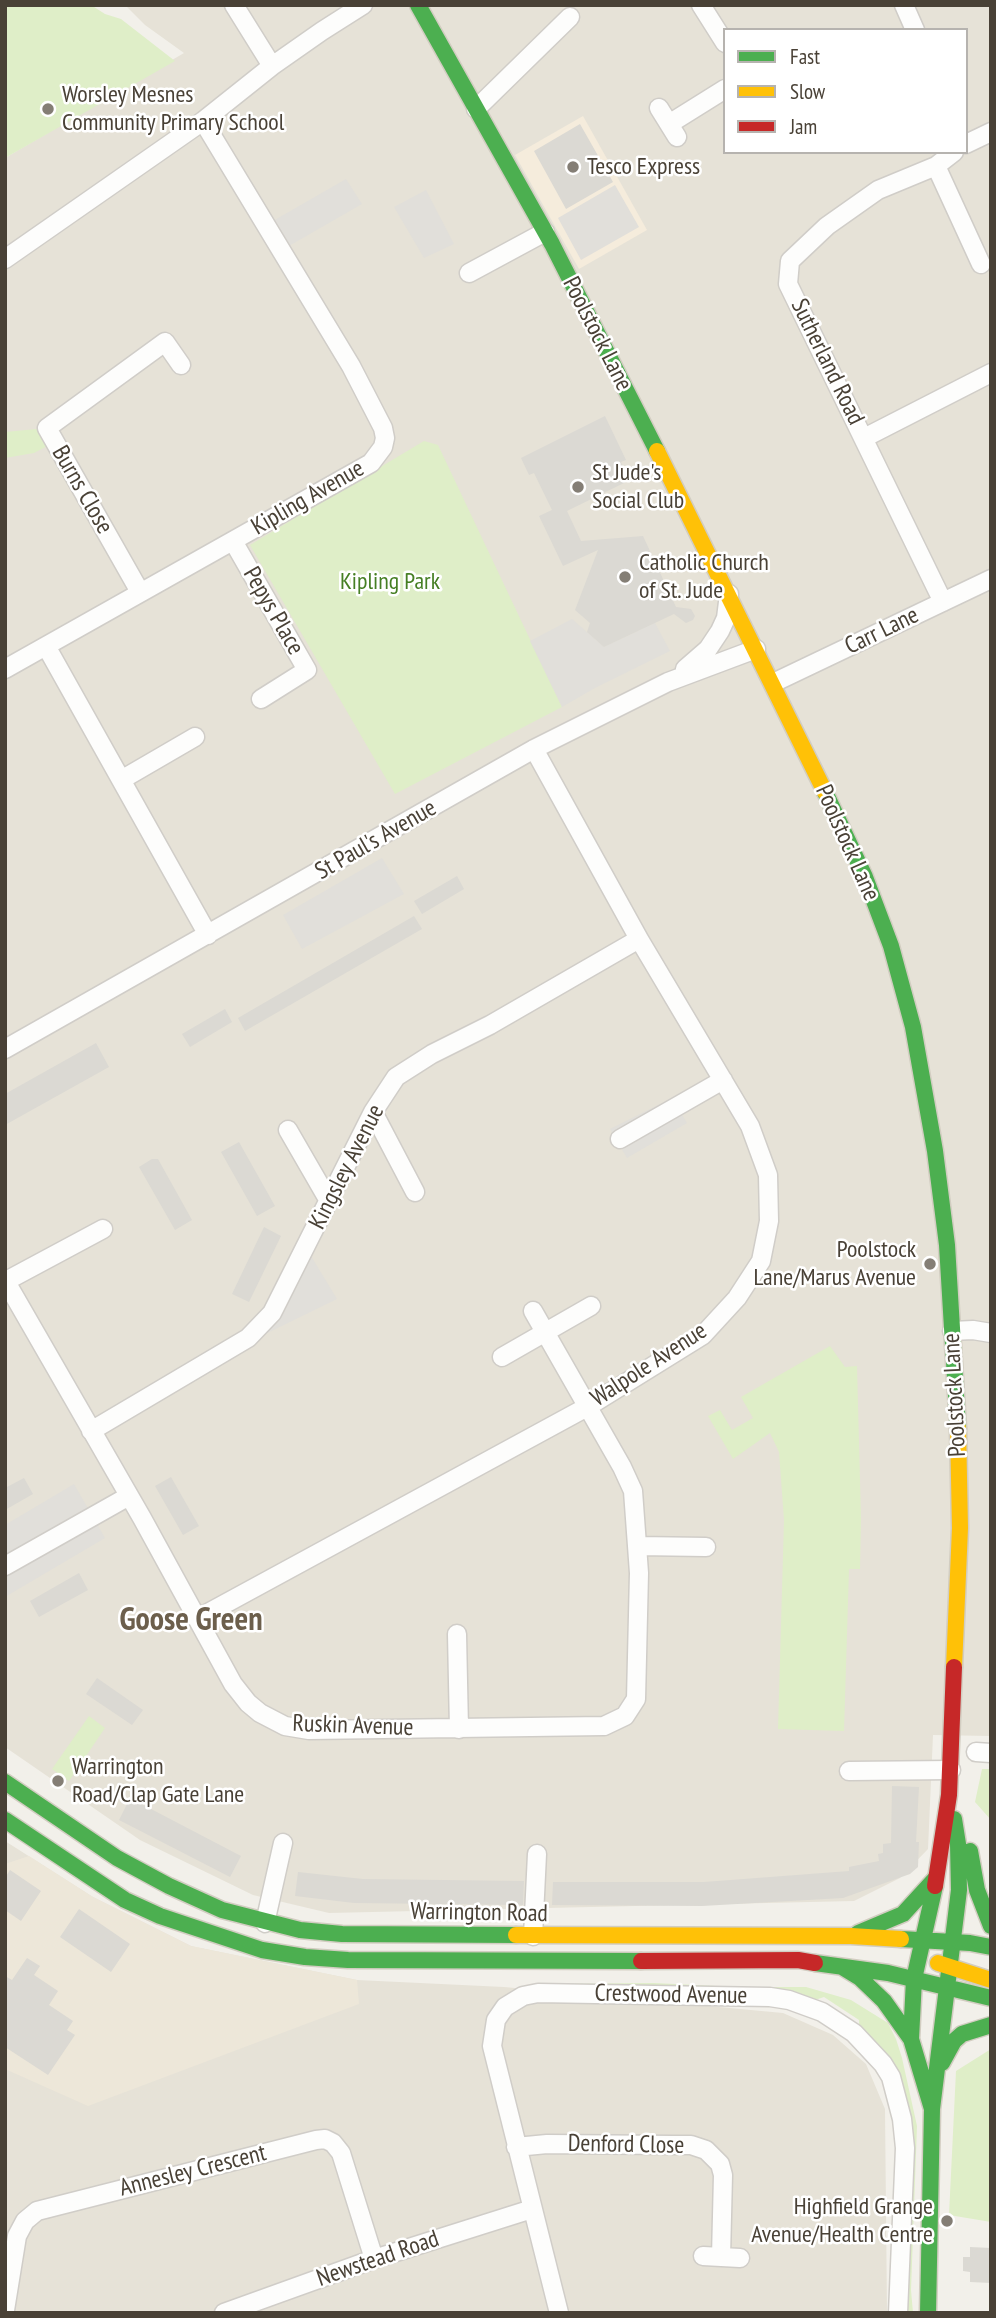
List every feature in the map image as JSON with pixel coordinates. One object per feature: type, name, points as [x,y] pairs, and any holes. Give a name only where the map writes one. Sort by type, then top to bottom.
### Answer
[{"type":"main road","name":"Poolstock Lane","points":[[418,5],[545,232],[729,592],[865,877],[891,946],[913,1027],[935,1151],[947,1245],[958,1429],[960,1528],[949,1795],[937,1875],[914,1979],[911,2039]]},
{"type":"main road","name":"Warrington Road","points":[[11,1786],[117,1858],[169,1886],[222,1910],[300,1930],[342,1934],[851,1936],[991,1947]]},
{"type":"main road","name":"Poolstock Lane","points":[[932,2109],[959,1890],[958,1844],[949,1795]]},
{"type":"main road","points":[[949,1795],[970,1846],[977,1890],[991,1926]]},
{"type":"main road","name":"Warrington Road","points":[[5,1820],[125,1900],[160,1916],[262,1950],[348,1960],[786,1960],[838,1964],[991,1998]]},
{"type":"main road","points":[[851,1936],[902,1914],[928,1889],[937,1875]]},
{"type":"main road","points":[[922,1941],[932,1958],[951,1969],[991,1980]]},
{"type":"main road","points":[[838,1964],[874,1990],[911,2039],[932,2109],[928,2313]]},
{"type":"main road","points":[[937,2074],[954,2041],[977,2028],[991,2025]]},
{"type":"street","points":[[234,5],[272,66]]},
{"type":"street","points":[[5,259],[203,121],[272,66],[363,5]]},
{"type":"street","points":[[701,5],[723,40]]},
{"type":"street","points":[[904,5],[914,28]]},
{"type":"street","points":[[477,109],[570,17]]},
{"type":"street","points":[[659,108],[673,131],[723,91]]},
{"type":"street","name":"Kipling Avenue","points":[[5,669],[371,463],[378,456],[385,438],[383,428],[351,366],[203,121]]},
{"type":"street","name":"Sutherland Road","points":[[968,142],[991,132]]},
{"type":"street","name":"Sutherland Road","points":[[943,602],[788,284],[789,261],[827,226],[878,190],[936,166],[951,154]]},
{"type":"street","points":[[936,166],[981,264]]},
{"type":"street","points":[[469,273],[545,232]]},
{"type":"street","name":"Burns Close","points":[[140,592],[47,428],[165,342],[181,365]]},
{"type":"street","points":[[864,438],[991,373]]},
{"type":"street","name":"Pepys Place","points":[[233,541],[307,670],[261,699]]},
{"type":"street","name":"Carr Lane","points":[[773,683],[991,579]]},
{"type":"street","points":[[668,681],[708,649],[726,618],[729,592]]},
{"type":"street","points":[[46,646],[208,934]]},
{"type":"street","name":"St Paul's Avenue","points":[[5,1049],[534,749],[668,681],[756,649]]},
{"type":"street","points":[[121,780],[195,737]]},
{"type":"street","name":"Walpole Avenue","points":[[197,1619],[587,1407],[703,1335],[737,1298],[761,1261],[769,1221],[768,1175],[750,1126],[639,939],[534,749]]},
{"type":"street","name":"Kingsley Avenue","points":[[91,1431],[248,1338],[272,1313],[373,1112],[396,1077],[432,1054],[490,1025],[639,939]]},
{"type":"street","points":[[620,1139],[723,1080]]},
{"type":"street","points":[[373,1112],[415,1192]]},
{"type":"street","points":[[288,1130],[329,1201]]},
{"type":"street","points":[[6,1281],[103,1229]]},
{"type":"street","name":"Ruskin Avenue","points":[[6,1281],[239,1694],[273,1721],[309,1730],[604,1726],[625,1716],[636,1699],[639,1652],[638,1546],[637,1521],[630,1483],[533,1311]]},
{"type":"street","points":[[502,1357],[591,1306]]},
{"type":"street","points":[[952,1331],[991,1333]]},
{"type":"street","points":[[5,1566],[129,1496]]},
{"type":"street","points":[[638,1546],[706,1547]]},
{"type":"street","points":[[457,1634],[459,1729]]},
{"type":"street","points":[[849,1771],[951,1770]]},
{"type":"street","points":[[5,1804],[11,1786]]},
{"type":"street","points":[[265,1923],[283,1843]]},
{"type":"street","points":[[533,1936],[537,1854]]},
{"type":"street","name":"Crestwood Avenue","points":[[559,2313],[492,2046],[496,2020],[505,2007],[513,2000],[538,1993],[769,1997],[789,2000],[822,2012],[841,2023],[866,2044],[883,2064],[895,2090],[902,2119],[905,2148],[898,2313]]},
{"type":"street","name":"Annesley Crescent","points":[[5,2310],[17,2236],[25,2221],[37,2211],[316,2140],[325,2139],[341,2152],[374,2259]]},
{"type":"street","name":"Denford Close","points":[[516,2147],[691,2145],[706,2150],[720,2164],[723,2175],[712,2257],[740,2259]]},
{"type":"street","name":"Newstead Road","points":[[224,2313],[374,2259],[533,2209]]},
{"type":"shaded area","points":[[125,5],[991,5],[991,1736],[933,1735],[928,1849],[900,1878],[854,1901],[329,1913],[253,1895],[140,1840],[5,1747],[5,158],[184,53],[145,25]]},
{"type":"shaded area","points":[[583,116],[647,230],[579,269],[515,155]]},
{"type":"shaded area","points":[[346,179],[362,204],[282,250],[266,225]]},
{"type":"shaded area","points":[[615,185],[639,227],[581,260],[558,218]]},
{"type":"shaded area","points":[[426,190],[454,244],[424,258],[394,207]]},
{"type":"shaded area","points":[[572,619],[604,647],[655,623],[670,651],[562,707],[530,641]]},
{"type":"shaded area","points":[[382,858],[404,894],[302,949],[283,915]]},
{"type":"shaded area","points":[[672,1098],[687,1123],[627,1158],[610,1129]]},
{"type":"shaded area","points":[[308,1251],[337,1299],[247,1343]]},
{"type":"shaded area","points":[[74,1484],[105,1538],[5,1597],[5,1525]]},
{"type":"shaded area","points":[[5,1841],[93,1897],[191,1946],[357,1980],[504,1987],[783,2013],[833,2035],[866,2064],[885,2109],[887,2313],[5,2313]]},
{"type":"shaded area","points":[[29,1856],[93,1897],[191,1946],[357,1980],[359,2004],[88,2106],[5,2069],[5,1864]]},
{"type":"green space","name":"Worsley Mesnes Community Primary School","points":[[5,5],[91,5],[105,14],[121,19],[175,61],[5,158]]},
{"type":"green space","points":[[47,428],[55,442],[34,453],[5,458],[5,432]]},
{"type":"green space","name":"Kipling Park","points":[[424,441],[438,445],[562,707],[395,794],[250,545]]},
{"type":"green space","points":[[830,1346],[845,1367],[857,1366],[860,1569],[849,1569],[844,1731],[778,1729],[784,1520],[779,1452],[770,1433],[733,1459],[708,1416],[720,1410],[732,1430],[753,1418],[741,1397]]},
{"type":"green space","points":[[89,1716],[105,1728],[69,1781],[52,1769]]},
{"type":"green space","points":[[982,1769],[991,1769],[991,1820],[975,1802]]},
{"type":"green space","points":[[654,1983],[806,1987],[851,2000],[888,2023],[902,2058],[917,2126],[911,2290],[913,2313],[905,2313],[909,2126],[859,2029],[859,2020],[824,1997],[815,2000],[795,1995],[530,1987],[530,1984]]},
{"type":"green space","points":[[991,2049],[991,2222],[949,2215],[956,2071]]},
{"type":"building","name":"Tesco Express","points":[[580,124],[613,182],[566,209],[534,151]]},
{"type":"building","points":[[605,416],[626,460],[621,462],[624,468],[620,470],[626,482],[567,511],[581,541],[643,536],[676,607],[691,609],[695,616],[686,623],[674,614],[604,647],[587,632],[590,623],[575,610],[598,550],[563,566],[539,516],[552,510],[534,473],[529,475],[521,458]]},
{"type":"building","points":[[457,876],[464,889],[422,914],[414,901]]},
{"type":"building","points":[[414,916],[422,929],[245,1031],[238,1018]]},
{"type":"building","points":[[225,1009],[232,1022],[190,1047],[182,1034]]},
{"type":"building","points":[[96,1043],[109,1067],[5,1125],[5,1094]]},
{"type":"building","points":[[239,1142],[275,1206],[257,1216],[221,1152]]},
{"type":"building","points":[[152,1159],[158,1159],[192,1220],[175,1230],[139,1167]]},
{"type":"building","points":[[264,1227],[281,1236],[249,1302],[232,1294]]},
{"type":"building","points":[[171,1477],[199,1526],[183,1535],[155,1486]]},
{"type":"building","points":[[24,1478],[33,1494],[5,1510],[5,1488]]},
{"type":"building","points":[[79,1573],[88,1590],[39,1617],[30,1601]]},
{"type":"building","points":[[97,1678],[143,1710],[132,1725],[86,1694]]},
{"type":"building","points":[[892,1786],[919,1787],[916,1842],[919,1842],[918,1867],[910,1874],[843,1898],[702,1906],[552,1905],[553,1882],[704,1882],[849,1871],[849,1867],[879,1861],[878,1854],[883,1853],[883,1844],[891,1843]]},
{"type":"building","points":[[130,1798],[241,1856],[230,1877],[119,1820]]},
{"type":"building","points":[[10,1870],[41,1891],[21,1921],[5,1910],[5,1878]]},
{"type":"building","points":[[298,1872],[363,1879],[524,1881],[523,1905],[354,1903],[295,1896]]},
{"type":"building","points":[[79,1909],[130,1944],[111,1972],[60,1937]]},
{"type":"building","points":[[27,1958],[40,1966],[34,1975],[58,1991],[49,2005],[73,2021],[67,2030],[75,2035],[48,2075],[5,2047],[5,1976],[12,1980]]},
{"type":"building","points":[[970,2247],[991,2248],[991,2283],[970,2282],[970,2272],[963,2271],[963,2257],[970,2257]]},
{"type":"traffic: fast","points":[[418,5],[552,244],[657,451]]},
{"type":"traffic: fast","points":[[825,792],[865,877],[891,946],[913,1027],[935,1151],[947,1245],[958,1428]]},
{"type":"traffic: fast","points":[[5,1782],[117,1858],[222,1910],[300,1930],[342,1934],[516,1935]]},
{"type":"traffic: fast","points":[[928,2313],[932,2109],[959,1890],[958,1844],[954,1819]]},
{"type":"traffic: fast","points":[[5,1820],[125,1900],[160,1916],[262,1950],[348,1960],[641,1961]]},
{"type":"traffic: fast","points":[[970,1851],[977,1890],[991,1926]]},
{"type":"traffic: fast","points":[[858,1933],[903,1914],[935,1879]]},
{"type":"traffic: fast","points":[[932,2109],[911,2039],[914,1979],[935,1886]]},
{"type":"traffic: fast","points":[[901,1939],[970,1943],[991,1947]]},
{"type":"traffic: fast","points":[[815,1963],[888,1973],[991,1998]]},
{"type":"traffic: fast","points":[[842,1967],[860,1978],[884,2001],[911,2039]]},
{"type":"traffic: fast","points":[[942,2063],[954,2041],[962,2034],[991,2025]]},
{"type":"traffic: slow","points":[[657,451],[825,792]]},
{"type":"traffic: slow","points":[[954,1667],[960,1528],[958,1428]]},
{"type":"traffic: slow","points":[[516,1935],[851,1936],[901,1939]]},
{"type":"traffic: slow","points":[[938,1963],[991,1980]]},
{"type":"traffic: jam","points":[[935,1886],[949,1795],[954,1667]]},
{"type":"traffic: jam","points":[[641,1961],[798,1960],[815,1963]]},
{"type":"place","name":"Worsley Mesnes Community Primary School","points":[[48,109]]},
{"type":"place","name":"Tesco Express","points":[[573,167]]},
{"type":"place","name":"St Jude's Social Club","points":[[578,487]]},
{"type":"place","name":"Catholic Church of St. Jude","points":[[625,577]]},
{"type":"place","name":"Poolstock Lane/Marus Avenue","points":[[930,1264]]},
{"type":"place","name":"Warrington Road/Clap Gate Lane","points":[[58,1781]]},
{"type":"place","name":"Highfield Grange Avenue/Health Centre","points":[[947,2221]]},
{"type":"district","name":"Goose Green","points":[[191,1621]]}]
